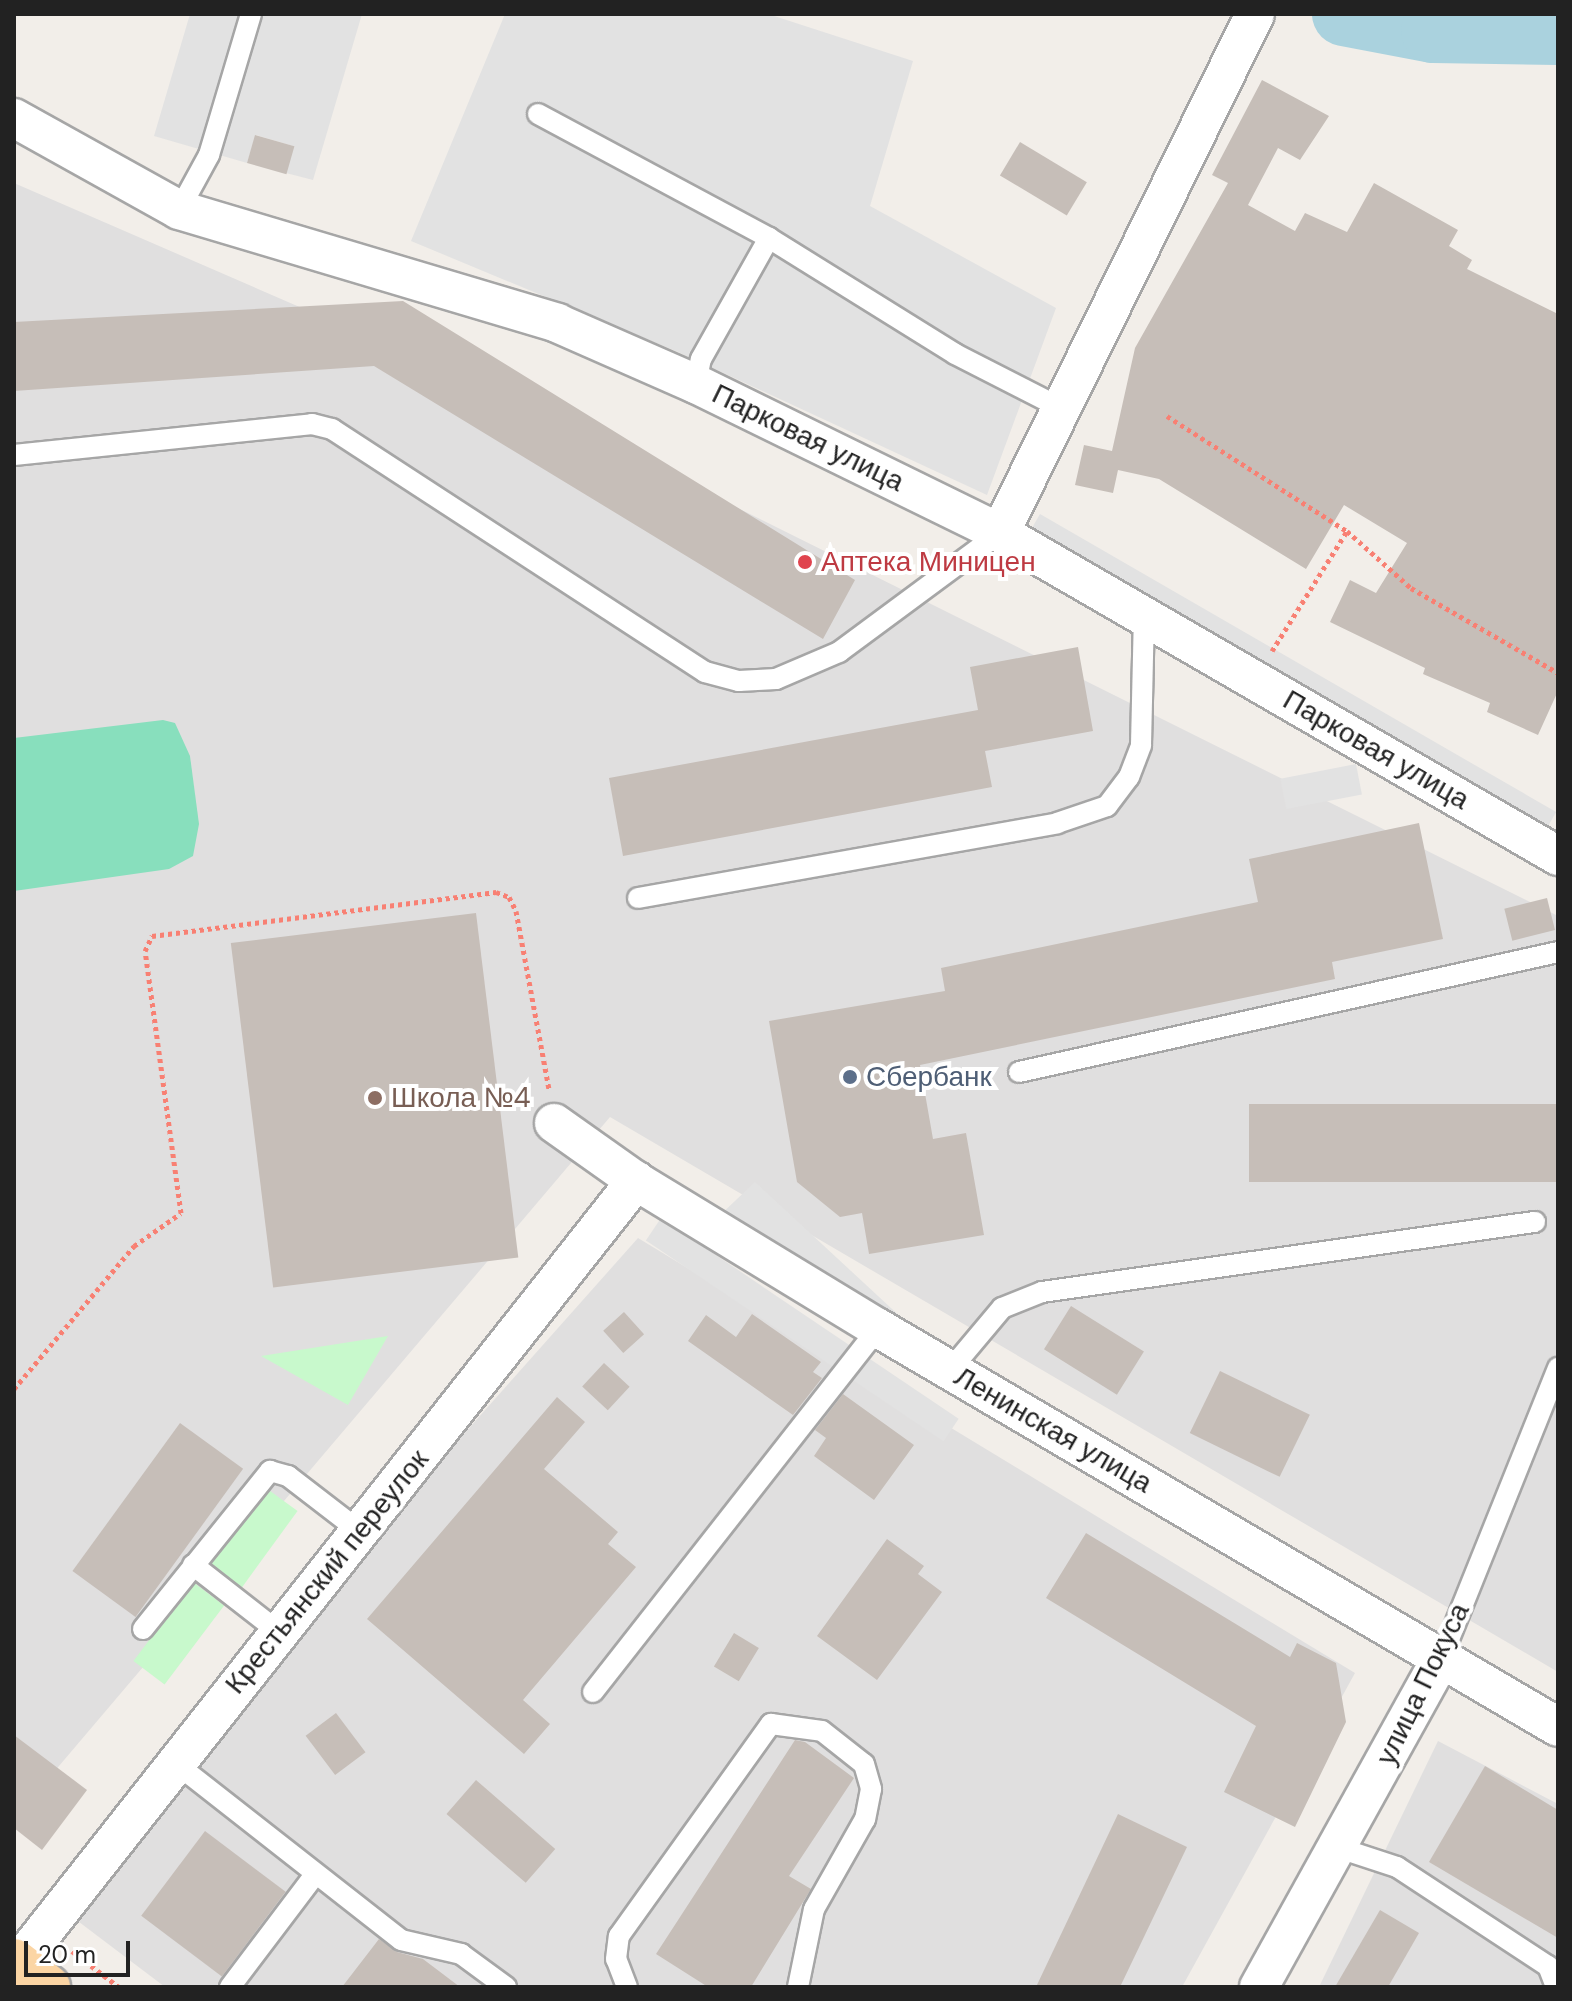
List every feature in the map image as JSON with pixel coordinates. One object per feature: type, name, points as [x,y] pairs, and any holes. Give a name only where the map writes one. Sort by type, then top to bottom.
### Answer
[{"type":"street","points":[[1000,533],[1255,14]]},
{"type":"street","name":"Парковая улица","points":[[14,118],[179,210],[557,323],[696,384],[1000,533],[1558,856]]},
{"type":"street","name":"Ленинская улица","points":[[554,1123],[636,1181],[878,1328],[1558,1727]]},
{"type":"street","name":"Крестьянский переулок","points":[[27,1971],[174,1762],[362,1533],[636,1181]]},
{"type":"street","name":"улица Покуса","points":[[1259,1987],[1339,1848],[1441,1659]]},
{"type":"lane","points":[[179,210],[209,155],[251,14]]},
{"type":"lane","points":[[538,114],[769,238],[955,354],[1061,408]]},
{"type":"lane","points":[[696,384],[701,359],[769,238]]},
{"type":"lane","points":[[14,455],[312,424],[332,429],[705,672],[739,681],[776,679],[839,652],[1000,533]]},
{"type":"lane","points":[[638,898],[1057,823],[1107,806],[1129,777],[1141,745],[1144,614]]},
{"type":"lane","points":[[1019,1072],[1558,952]]},
{"type":"lane","points":[[950,1370],[1002,1308],[1042,1292],[1535,1222]]},
{"type":"lane","points":[[593,1692],[878,1328]]},
{"type":"lane","name":"улица Покуса","points":[[1441,1659],[1558,1368]]},
{"type":"lane","points":[[143,1629],[270,1471],[288,1476],[362,1533]]},
{"type":"lane","points":[[193,1565],[280,1633]]},
{"type":"lane","points":[[627,1987],[616,1959],[619,1936],[755,1741],[771,1724],[783,1724],[822,1731],[852,1751],[864,1764],[871,1789],[865,1819],[814,1909],[798,1987]]},
{"type":"lane","points":[[174,1762],[314,1876],[401,1940],[461,1954],[506,1987]]},
{"type":"lane","points":[[1339,1848],[1397,1867],[1548,1966],[1556,1987]]},
{"type":"lane","points":[[230,1987],[314,1876]]},
{"type":"path","points":[[1167,416],[1347,531],[1411,588],[1558,673]]},
{"type":"path","points":[[1253,678],[1347,531]]},
{"type":"path","points":[[14,1389],[134,1246],[181,1213],[145,951],[152,936],[496,892],[509,897],[516,911],[554,1123]]},
{"type":"shaded area","points":[[190,14],[362,14],[313,180],[286,173],[293,146],[256,135],[247,163],[154,136]]},
{"type":"shaded area","points":[[505,14],[768,14],[913,61],[870,206],[1056,308],[987,495],[678,352],[411,241]]},
{"type":"shaded area","points":[[14,183],[567,423],[1558,916],[1558,1672],[610,1117],[14,1819]]},
{"type":"shaded area","points":[[1040,514],[1556,812],[1544,834],[1028,536]]},
{"type":"shaded area","points":[[1356,764],[1362,794],[1286,809],[1280,779]]},
{"type":"shaded area","points":[[755,1182],[905,1321],[902,1339],[717,1218]]},
{"type":"shaded area","points":[[661,1218],[959,1419],[944,1441],[646,1240]]},
{"type":"shaded area","points":[[638,1238],[1355,1673],[1182,1987],[165,1987],[50,1900]]},
{"type":"shaded area","points":[[1438,1741],[1558,1804],[1558,1987],[1319,1987]]},
{"type":"green space","points":[[163,720],[175,723],[190,756],[199,824],[193,856],[169,869],[14,891],[14,738]]},
{"type":"green space","points":[[388,1336],[348,1405],[261,1356]]},
{"type":"green space","points":[[266,1488],[298,1511],[239,1591],[208,1568]]},
{"type":"green space","points":[[193,1582],[224,1605],[165,1685],[133,1661]]},
{"type":"building","points":[[1262,80],[1329,116],[1300,160],[1278,148],[1248,205],[1295,231],[1305,213],[1347,232],[1374,183],[1458,230],[1449,246],[1472,260],[1467,269],[1558,314],[1558,691],[1538,735],[1487,712],[1490,703],[1423,674],[1425,668],[1330,622],[1350,580],[1376,593],[1407,543],[1344,505],[1306,569],[1159,479],[1118,470],[1113,493],[1075,485],[1084,445],[1112,451],[1135,348],[1228,183],[1212,175]]},
{"type":"building","points":[[255,135],[294,146],[286,174],[247,163]]},
{"type":"building","points":[[1020,142],[1087,182],[1067,216],[1000,175]]},
{"type":"building","points":[[403,301],[855,580],[823,639],[374,366],[14,391],[14,322]]},
{"type":"building","points":[[1078,647],[1093,731],[985,751],[992,787],[623,856],[609,778],[978,710],[970,667]]},
{"type":"building","points":[[1419,823],[1443,939],[1332,962],[1335,979],[920,1065],[933,1139],[966,1133],[984,1235],[869,1254],[862,1213],[840,1217],[797,1182],[769,1021],[945,991],[941,968],[1258,902],[1249,859]]},
{"type":"building","points":[[1547,898],[1555,930],[1512,941],[1504,909]]},
{"type":"building","name":"Школа №4","points":[[476,913],[518,1257],[273,1288],[231,943]]},
{"type":"building","points":[[1249,1104],[1558,1104],[1558,1182],[1249,1182]]},
{"type":"building","points":[[1071,1306],[1144,1352],[1117,1395],[1044,1349]]},
{"type":"building","points":[[624,1312],[644,1334],[623,1353],[603,1331]]},
{"type":"building","points":[[752,1314],[821,1362],[813,1372],[822,1378],[793,1415],[688,1341],[706,1315],[736,1337]]},
{"type":"building","points":[[604,1363],[630,1387],[608,1410],[582,1386]]},
{"type":"building","points":[[1220,1371],[1310,1415],[1280,1477],[1190,1433]]},
{"type":"building","points":[[843,1394],[914,1445],[874,1500],[814,1456],[826,1438],[815,1430]]},
{"type":"building","points":[[557,1397],[585,1422],[544,1469],[618,1532],[608,1544],[636,1567],[523,1700],[550,1724],[524,1754],[367,1619]]},
{"type":"building","points":[[180,1423],[243,1469],[136,1617],[72,1571]]},
{"type":"building","points":[[1086,1533],[1290,1657],[1297,1643],[1336,1663],[1346,1722],[1295,1827],[1224,1792],[1256,1726],[1046,1598]]},
{"type":"building","points":[[887,1539],[924,1566],[918,1574],[942,1592],[877,1680],[817,1636]]},
{"type":"building","points":[[734,1633],[759,1648],[739,1681],[714,1666]]},
{"type":"building","points":[[336,1713],[365,1752],[335,1775],[306,1736]]},
{"type":"building","points":[[14,1735],[87,1790],[42,1850],[14,1828]]},
{"type":"building","points":[[795,1740],[805,1742],[854,1778],[789,1876],[811,1889],[751,1987],[708,1987],[656,1954]]},
{"type":"building","points":[[1485,1766],[1558,1810],[1558,1938],[1429,1862]]},
{"type":"building","points":[[476,1780],[555,1849],[526,1883],[446,1814]]},
{"type":"building","points":[[1118,1814],[1187,1847],[1120,1987],[1036,1987]]},
{"type":"building","points":[[205,1831],[286,1892],[222,1976],[141,1916]]},
{"type":"building","points":[[1380,1910],[1419,1933],[1388,1987],[1335,1987]]},
{"type":"building","points":[[379,1939],[397,1952],[423,1959],[460,1987],[342,1987]]},
{"type":"waterway","points":[[1344,14],[1433,31],[1558,33]]},
{"type":"place","name":"Аптека Миницен","points":[[805,562]]},
{"type":"place","name":"Сбербанк","points":[[850,1077]]},
{"type":"place","name":"Школа №4","points":[[375,1098]]}]
